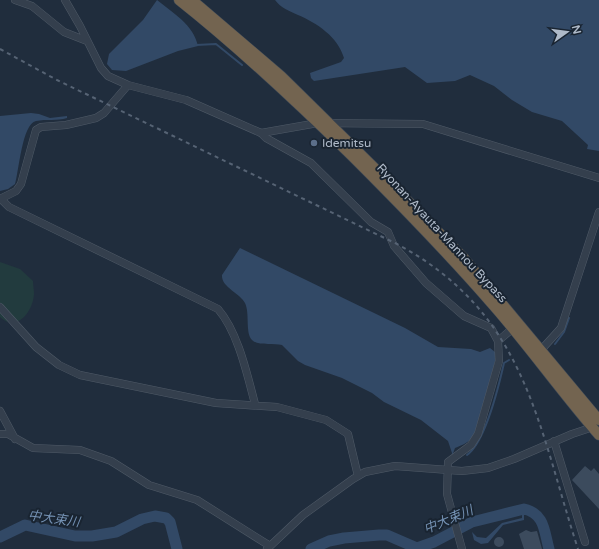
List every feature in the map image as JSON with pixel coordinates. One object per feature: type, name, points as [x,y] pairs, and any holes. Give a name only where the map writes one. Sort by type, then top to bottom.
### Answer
[{"type":"highway","name":"Ryonan-Ayauta-Mannou Bypass","points":[[179,0],[218,31],[318,123],[455,262],[597,427]]},
{"type":"highway","name":"Ryonan-Ayauta-Mannou Bypass","points":[[192,0],[281,76],[332,124],[463,257],[541,350],[597,427]]},
{"type":"street","points":[[15,0],[32,6],[64,32],[87,41]]},
{"type":"street","points":[[65,0],[104,72],[117,80],[128,84],[186,100],[261,133],[266,138],[311,163],[371,222],[388,232],[394,246],[426,284],[464,316],[493,329],[498,341],[499,361],[478,434],[471,445],[448,462],[447,494],[462,549]]},
{"type":"street","points":[[128,84],[104,113],[96,118],[66,125],[41,127],[36,130],[21,184],[16,191],[0,199],[9,207],[218,309],[227,319],[246,371],[255,404]]},
{"type":"street","points":[[261,133],[318,123],[423,124],[599,178]]},
{"type":"street","points":[[541,350],[561,328],[599,212]]},
{"type":"street","points":[[0,307],[36,347],[59,365],[80,375],[216,403],[255,404],[277,407],[326,420],[345,430],[350,440],[358,476]]},
{"type":"street","points":[[498,341],[512,329]]},
{"type":"street","points":[[0,410],[16,439]]},
{"type":"street","points":[[0,434],[8,434],[33,448],[80,450],[111,461],[149,485],[197,500],[268,547],[299,518],[358,476],[374,469],[407,465],[462,471],[488,468],[514,459],[554,441],[597,427]]},
{"type":"street","points":[[554,441],[585,542]]},
{"type":"green space","points":[[0,262],[20,269],[33,281],[34,294],[31,307],[18,322],[12,323],[0,317]]},
{"type":"water","points":[[157,0],[187,25],[196,38],[198,46],[178,51],[126,71],[112,70],[107,64],[109,54],[143,20]]},
{"type":"water","points":[[275,0],[599,0],[599,151],[587,149],[588,145],[562,121],[532,112],[512,100],[494,86],[470,75],[455,81],[427,83],[405,67],[314,81],[311,78],[310,73],[341,62],[344,58],[341,50],[332,37],[326,32],[305,18],[285,9]]},
{"type":"water","points":[[31,113],[50,118],[67,116],[67,118],[36,121],[31,124],[24,139],[15,184],[8,189],[0,191],[0,116]]},
{"type":"water","points":[[240,248],[405,328],[438,347],[471,349],[480,352],[490,348],[495,352],[494,369],[488,395],[480,420],[471,438],[465,444],[455,448],[451,459],[452,453],[448,441],[421,420],[384,402],[372,393],[342,378],[305,365],[298,361],[282,345],[262,344],[252,340],[249,333],[245,303],[243,299],[224,283],[222,279],[222,275]]},
{"type":"water","points":[[522,512],[524,514],[524,520],[503,525],[488,543],[481,544],[474,540],[472,532],[477,537],[486,538],[502,523],[522,518]]},
{"type":"building","points":[[585,466],[591,471],[594,468],[599,474],[599,509],[572,480]]},
{"type":"building","points":[[526,530],[531,532],[537,531],[542,549],[524,549],[519,534]]},
{"type":"building","points":[[497,537],[501,537],[503,538],[503,546],[497,547],[494,544],[494,540]]},
{"type":"waterway","points":[[196,45],[216,44],[242,65]]},
{"type":"waterway","points":[[555,344],[564,332],[569,318]]},
{"type":"waterway","points":[[467,455],[474,448],[480,438],[495,398],[504,363],[509,360]]},
{"type":"waterway","name":"中大束川","points":[[311,549],[329,541],[379,535],[387,535],[417,548],[434,542],[472,522],[524,509],[531,511],[540,519],[549,549]]},
{"type":"waterway","name":"中大束川","points":[[0,537],[25,525],[75,536],[92,536],[116,532],[142,519],[155,516],[166,518],[170,522],[177,549]]},
{"type":"railway","points":[[0,49],[57,80],[397,244],[440,272],[474,303],[500,338],[520,375],[537,415],[578,549]]},
{"type":"place","name":"Idemitsu","points":[[314,143]]}]
